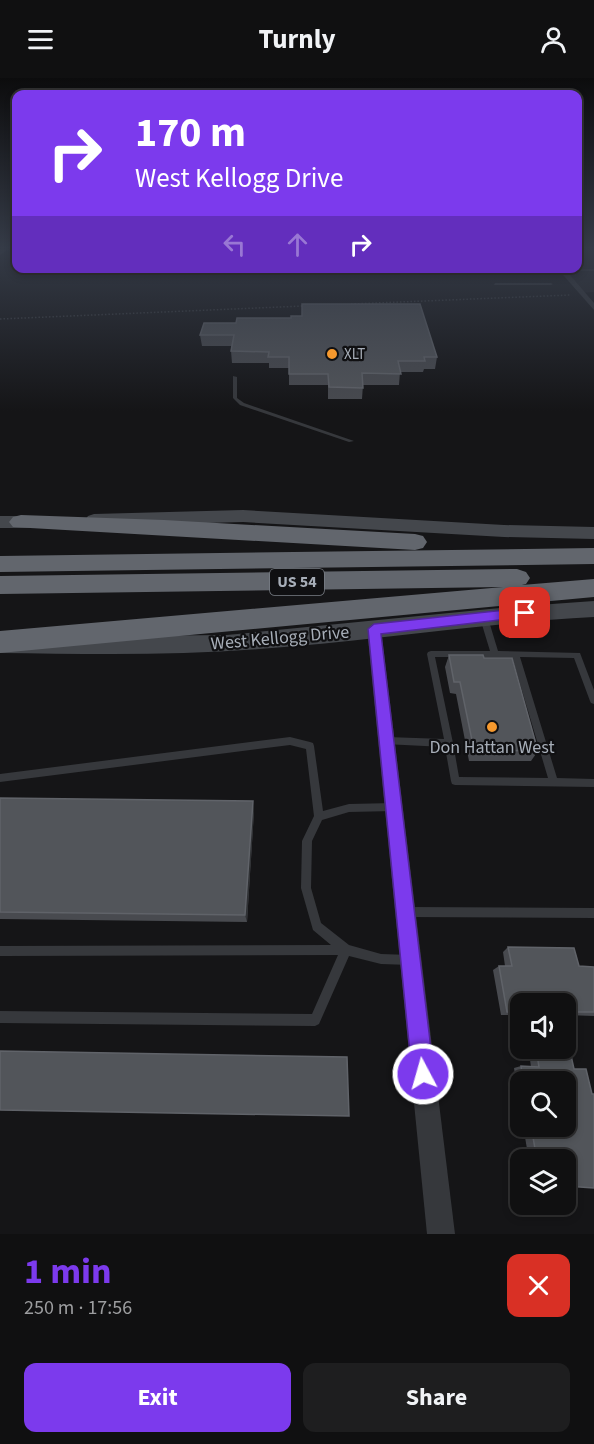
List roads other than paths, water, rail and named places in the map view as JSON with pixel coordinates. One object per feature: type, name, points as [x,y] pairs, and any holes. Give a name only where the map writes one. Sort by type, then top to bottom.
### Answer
[{"type":"highway","points":[[10,522],[165,526],[594,554]]},
{"type":"highway","name":"US 54","points":[[0,564],[594,554]]},
{"type":"highway","name":"US 54","points":[[0,585],[594,576]]},
{"type":"highway","points":[[0,643],[594,588]]},
{"type":"main road","points":[[10,522],[243,516],[504,531],[594,533]]},
{"type":"main road","name":"West Kellogg Drive","points":[[0,643],[200,645],[545,611],[594,609]]},
{"type":"street","points":[[374,629],[441,1234]]},
{"type":"lane","points":[[236,377],[235,398],[242,404],[351,441]]},
{"type":"lane","points":[[484,617],[495,654]]},
{"type":"lane","points":[[594,701],[577,655],[431,654],[455,781],[594,783]]},
{"type":"lane","points":[[515,654],[554,782]]},
{"type":"lane","points":[[0,778],[290,741],[309,746],[319,816],[307,841],[306,888],[317,926],[346,950]]},
{"type":"lane","points":[[387,741],[449,743]]},
{"type":"lane","points":[[319,816],[349,808],[394,807]]},
{"type":"lane","points":[[405,912],[594,913]]},
{"type":"lane","points":[[0,1017],[315,1020],[346,950]]},
{"type":"lane","points":[[0,951],[346,950],[381,959],[410,960]]},
{"type":"place","name":"XLT","points":[[332,354]]},
{"type":"place","name":"Don Hattan West","points":[[492,727]]}]
